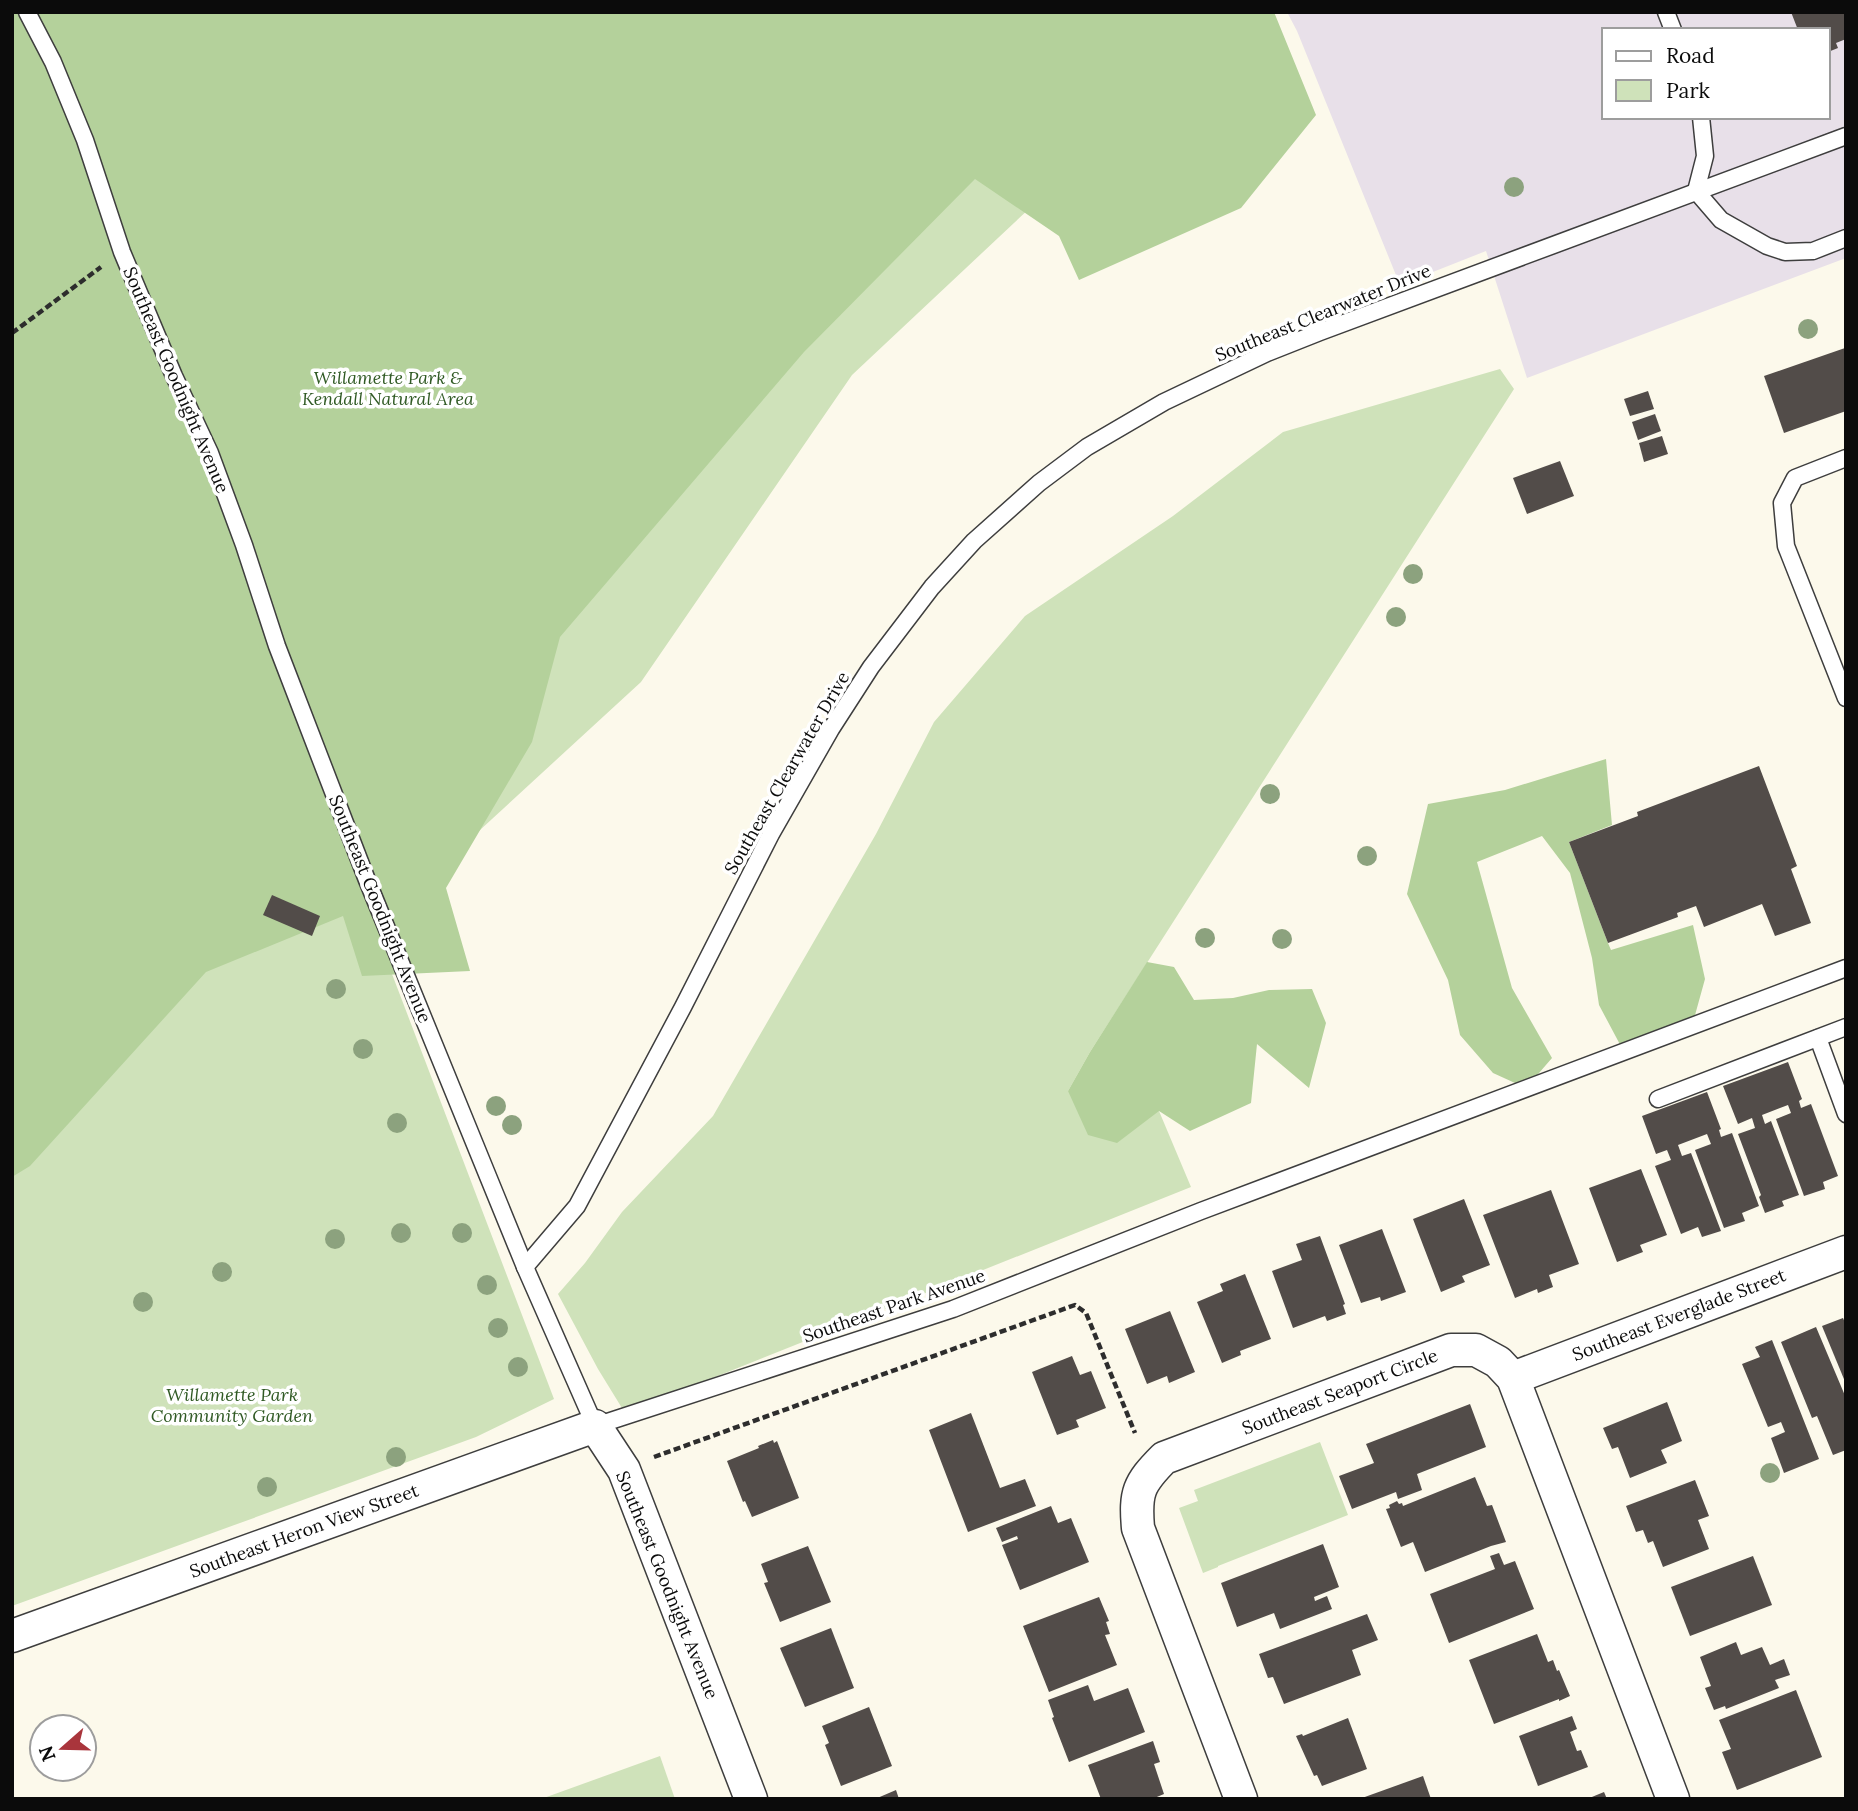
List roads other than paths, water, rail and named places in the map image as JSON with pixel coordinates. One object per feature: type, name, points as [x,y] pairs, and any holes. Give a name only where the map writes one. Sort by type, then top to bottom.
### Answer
[{"type":"street","name":"Southeast Everglade Street","points":[[1513,1378],[1846,1252]]},
{"type":"street","name":"Southeast Seaport Circle","points":[[1241,1799],[1138,1528],[1136,1502],[1145,1477],[1164,1458],[1451,1350],[1476,1350],[1499,1362],[1513,1378],[1673,1799]]},
{"type":"street","name":"Southeast Goodnight Avenue","points":[[595,1426],[624,1470],[751,1799]]},
{"type":"street","name":"Southeast Heron View Street","points":[[12,1636],[595,1426]]},
{"type":"lane","name":"Southeast Goodnight Avenue","points":[[27,12],[53,62],[85,140],[122,252],[210,453],[278,646],[367,880],[525,1267],[595,1426]]},
{"type":"lane","points":[[1700,119],[1704,156],[1696,191],[1721,220],[1768,246],[1785,252],[1813,251],[1846,238]]},
{"type":"lane","name":"Southeast Clearwater Drive","points":[[525,1267],[577,1206],[771,834],[831,729],[871,667],[932,587],[974,541],[1039,483],[1087,447],[1164,402],[1267,354],[1846,136]]},
{"type":"lane","points":[[1846,458],[1795,478],[1782,503],[1786,546],[1846,698]]},
{"type":"lane","name":"Southeast Park Avenue","points":[[595,1426],[953,1309],[1200,1211],[1846,968]]},
{"type":"lane","points":[[1658,1099],[1846,1027]]},
{"type":"lane","points":[[1818,1038],[1846,1114]]},
{"type":"park label","name":"Willamette Park & Kendall Natural Area","points":[[388,388]]},
{"type":"park label","name":"Willamette Park Community Garden","points":[[232,1405]]}]
